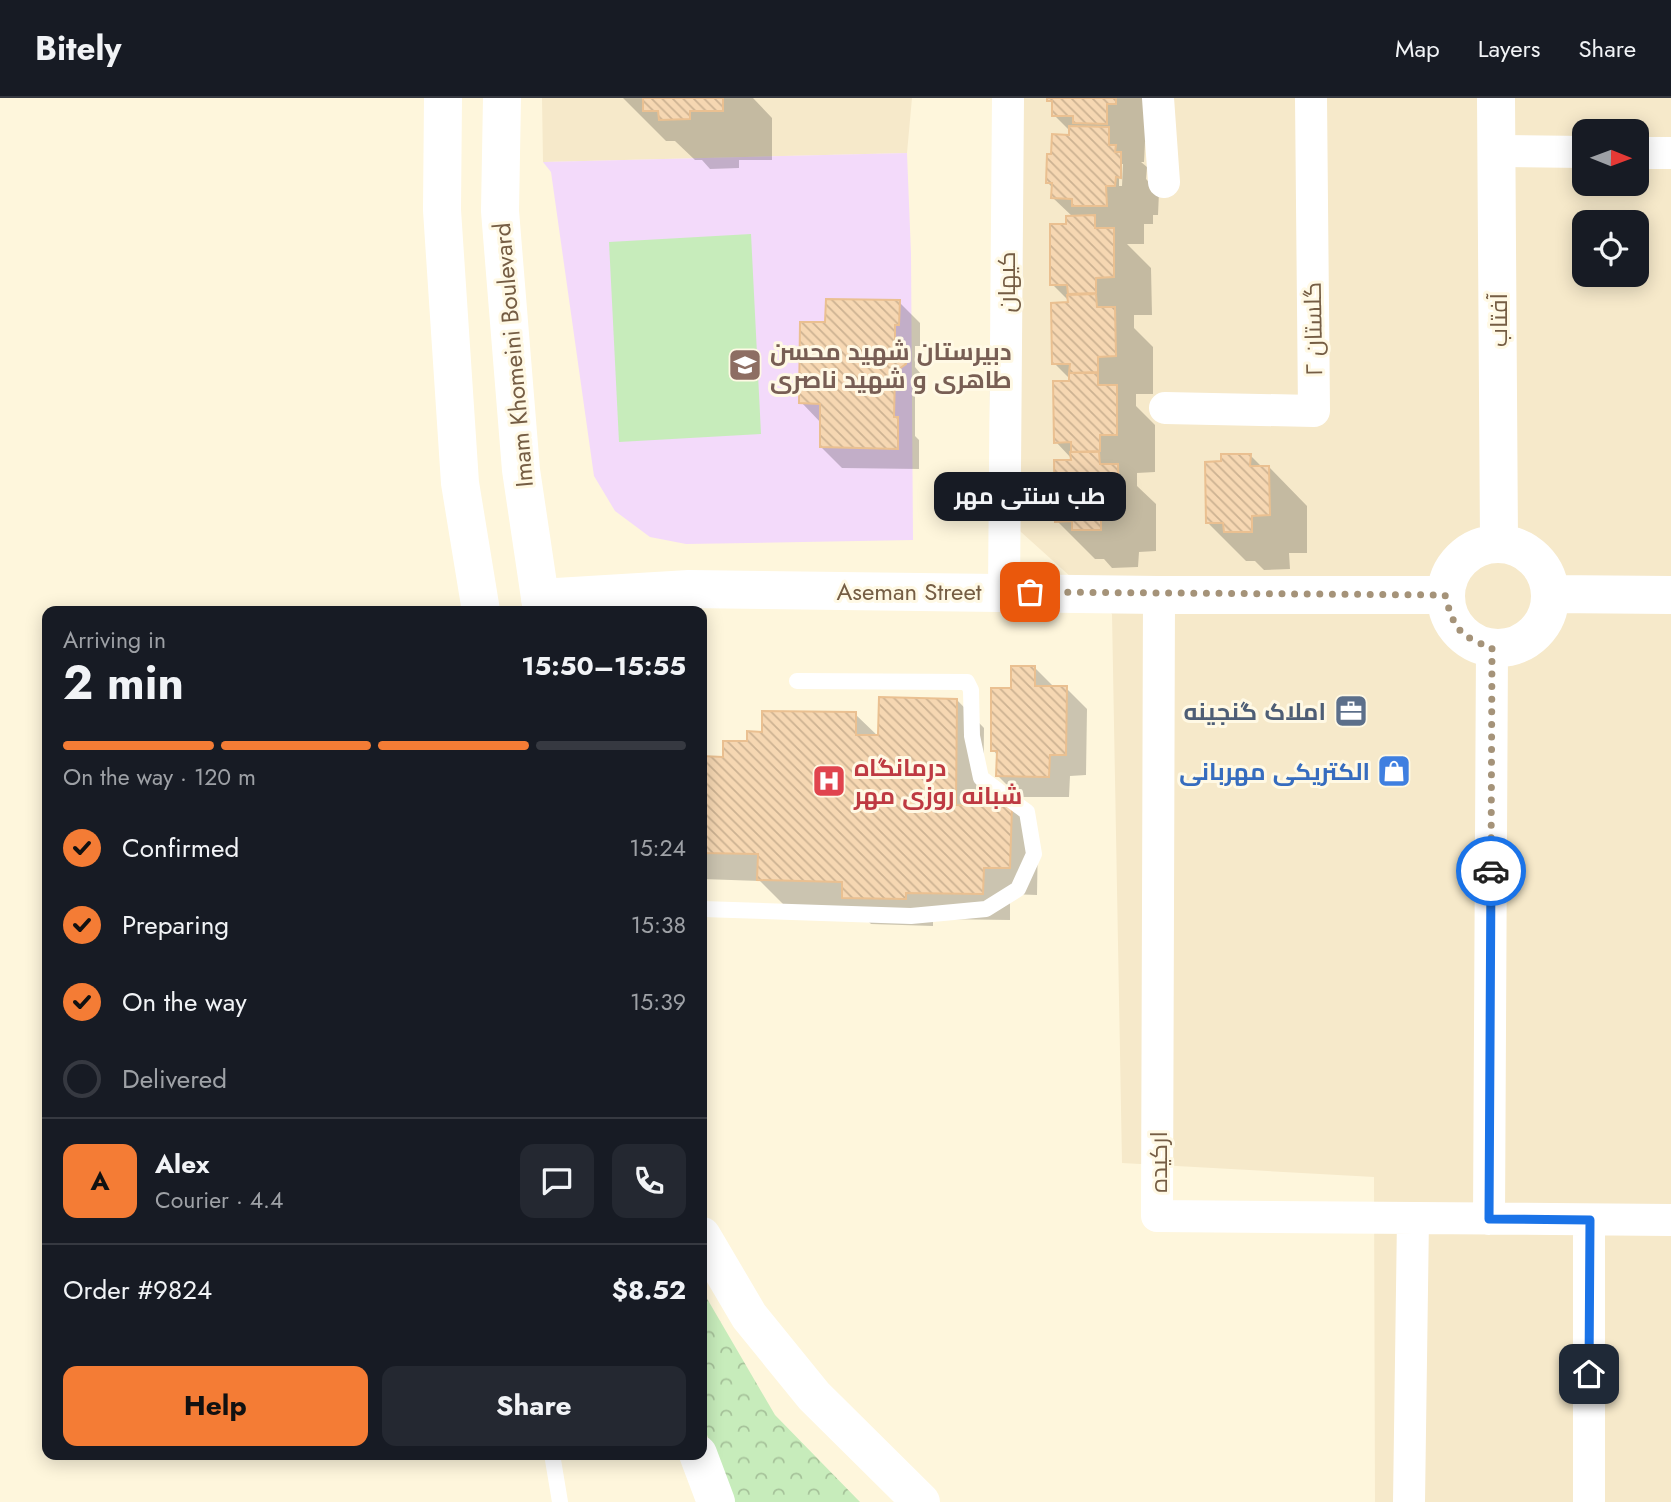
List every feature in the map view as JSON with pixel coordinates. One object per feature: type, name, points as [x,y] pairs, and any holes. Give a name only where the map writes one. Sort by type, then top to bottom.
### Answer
[{"type":"street","points":[[443,98],[442,210],[459,470],[480,606]]},
{"type":"street","name":"Imam Khomeini Boulevard","points":[[502,98],[500,211],[521,470],[541,604]]},
{"type":"street","name":"کیهان","points":[[1004,592],[1008,98]]},
{"type":"street","points":[[1158,98],[1164,182]]},
{"type":"street","name":"گلستان ۲","points":[[1165,408],[1314,411],[1311,98]]},
{"type":"street","name":"آفتاب","points":[[1496,98],[1499,542]]},
{"type":"street","points":[[1497,151],[1572,152]]},
{"type":"street","points":[[1649,153],[1671,153]]},
{"type":"street","points":[[1499,542],[1529,553],[1545,573],[1550,594],[1548,611],[1538,629],[1518,644],[1492,648],[1469,639],[1452,621],[1445,595],[1453,568],[1475,548],[1499,542]]},
{"type":"street","name":"Aseman Street","points":[[541,604],[689,589],[1159,595],[1445,595]]},
{"type":"street","points":[[1550,594],[1671,595]]},
{"type":"street","name":"ارکیده","points":[[1159,595],[1157,1216],[1671,1220]]},
{"type":"street","points":[[1489,1219],[1492,648]]},
{"type":"street","points":[[1409,1502],[1413,1218]]},
{"type":"street","points":[[1589,1502],[1590,1220]]},
{"type":"street","points":[[707,1245],[749,1316],[814,1396],[920,1502]]},
{"type":"street","points":[[700,1460],[716,1502]]},
{"type":"lane","points":[[707,909],[911,916],[986,909],[1018,889],[1034,854],[1027,811],[981,778],[972,736],[971,690],[967,682],[797,681]]},
{"type":"lane","points":[[553,1460],[561,1502]]},
{"type":"shaded area","points":[[542,98],[912,98],[907,153],[543,162]]},
{"type":"shaded area","points":[[997,98],[1671,98],[1671,1502],[1375,1502],[1374,1177],[1122,1163],[1112,614],[992,506],[989,381]]},
{"type":"shaded area","name":"دبیرستان شهید محسن طاهری و شهید ناصری","points":[[907,153],[911,254],[913,540],[686,544],[650,537],[615,511],[594,476],[551,172],[543,162]]},
{"type":"green space","points":[[751,234],[761,434],[619,442],[609,242]]},
{"type":"green space","points":[[707,1299],[775,1415],[860,1502],[733,1502],[707,1435]]},
{"type":"building","points":[[643,98],[723,98],[723,111],[690,111],[690,119],[659,120],[658,111],[643,111]]},
{"type":"building","points":[[1047,98],[1116,98],[1116,104],[1107,104],[1107,124],[1073,123],[1073,116],[1052,116],[1052,101],[1047,101]]},
{"type":"building","points":[[1069,126],[1109,127],[1109,145],[1116,145],[1115,152],[1121,152],[1121,178],[1116,177],[1115,186],[1106,186],[1107,206],[1072,206],[1072,199],[1051,198],[1052,183],[1046,183],[1047,154],[1051,154],[1052,134],[1069,135]]},
{"type":"building","points":[[1095,215],[1095,228],[1114,228],[1114,277],[1096,278],[1096,293],[1068,294],[1067,285],[1050,285],[1050,224],[1066,224],[1066,216]]},
{"type":"building","points":[[1096,294],[1097,307],[1115,307],[1116,356],[1098,357],[1098,372],[1069,373],[1070,364],[1052,364],[1051,303],[1068,302],[1067,295]]},
{"type":"building","points":[[826,299],[900,300],[899,325],[895,325],[895,348],[902,352],[906,364],[895,372],[894,417],[898,417],[898,449],[820,447],[820,404],[799,403],[800,322],[825,322]]},
{"type":"building","points":[[1069,373],[1098,373],[1098,385],[1117,385],[1117,435],[1100,435],[1100,451],[1071,452],[1071,442],[1054,443],[1053,381],[1069,381]]},
{"type":"building","points":[[1070,452],[1099,452],[1100,464],[1118,464],[1119,514],[1101,514],[1101,530],[1072,530],[1072,521],[1055,522],[1054,460],[1071,460]]},
{"type":"building","points":[[1221,454],[1251,454],[1250,466],[1269,466],[1270,515],[1252,516],[1252,532],[1224,532],[1223,523],[1206,523],[1205,462],[1221,461]]},
{"type":"building","points":[[1011,666],[1035,666],[1035,686],[1067,686],[1066,755],[1050,755],[1049,777],[996,776],[997,751],[991,751],[991,688],[1011,688]]},
{"type":"building","name":"درمانگاه شبانه روزی مهر","points":[[879,697],[957,699],[956,805],[1012,806],[1010,868],[984,868],[983,894],[906,893],[906,899],[842,898],[842,882],[757,880],[758,854],[707,853],[707,756],[723,757],[723,741],[747,741],[747,731],[762,732],[762,711],[856,712],[856,735],[878,735]]},
{"type":"way so far","points":[[1030,592],[1445,595],[1452,621],[1469,639],[1492,648],[1491,871]]},
{"type":"place","name":"دبیرستان شهید محسن طاهری و شهید ناصری","points":[[745,365]]},
{"type":"place","name":"طب سنتی مهر","points":[[1030,592]]},
{"type":"place","name":"املاک گنجینه","points":[[1351,711]]},
{"type":"place","name":"الکتریکی مهربانی","points":[[1394,771]]},
{"type":"place","name":"درمانگاه شبانه روزی مهر","points":[[829,781]]},
{"type":"route","points":[[1491,871],[1489,1219],[1590,1220],[1589,1374]]}]
